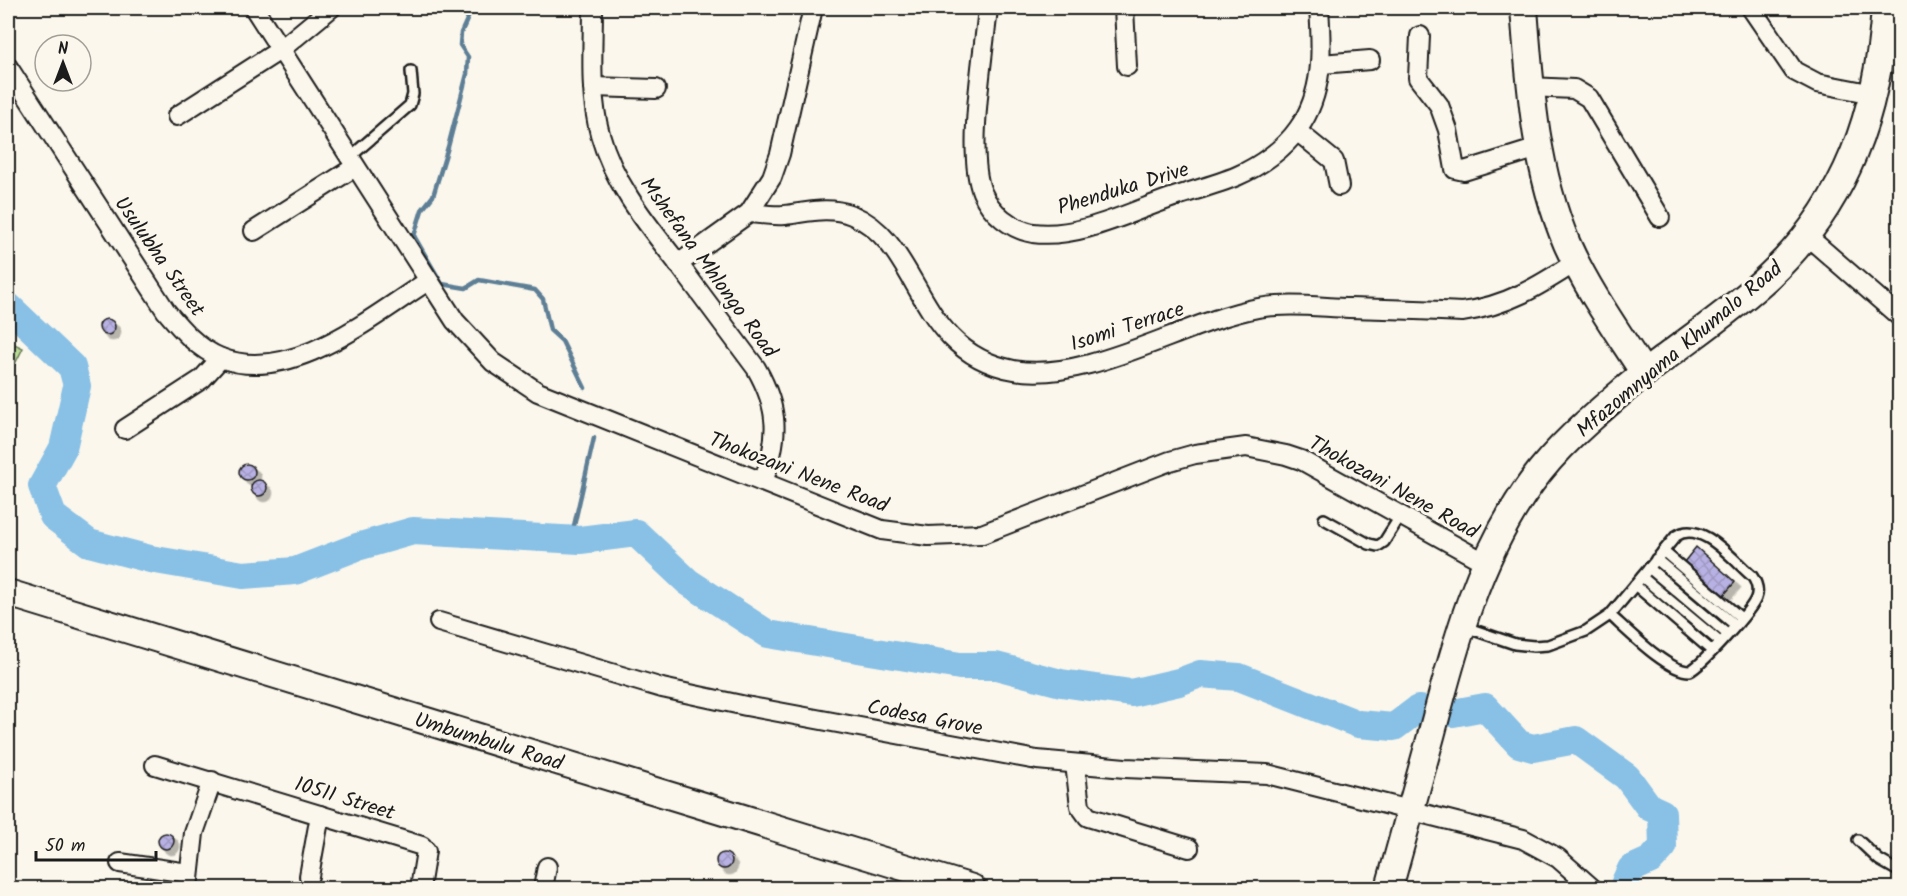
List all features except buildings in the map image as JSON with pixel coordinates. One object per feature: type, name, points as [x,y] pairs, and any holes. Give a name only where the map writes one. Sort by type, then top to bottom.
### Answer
[{"type":"street","name":"Thokozani Nene Road","points":[[254,8],[428,281],[472,343],[493,362],[538,392],[882,530],[928,536],[962,536],[1004,527],[1170,461],[1196,454],[1246,447],[1266,449],[1302,460],[1486,563]]},
{"type":"street","points":[[177,116],[280,50],[331,8]]},
{"type":"street","name":"Mshefana Mhlongo Road","points":[[593,8],[593,87],[600,133],[618,179],[648,226],[756,368],[768,388],[776,435],[773,454],[763,482]]},
{"type":"street","points":[[678,264],[749,213],[772,177],[780,154],[813,8]]},
{"type":"street","name":"Phenduka Drive","points":[[988,8],[976,137],[977,175],[983,193],[993,210],[1005,221],[1019,229],[1040,233],[1065,232],[1237,176],[1276,152],[1297,131],[1314,100],[1321,64],[1319,8]]},
{"type":"street","points":[[1124,8],[1127,66]]},
{"type":"street","points":[[1524,8],[1530,87],[1538,148],[1559,221],[1576,262],[1644,373]]},
{"type":"street","points":[[1750,8],[1794,71],[1817,83],[1874,94]]},
{"type":"street","name":"Mfazomnyama Khumalo Road","points":[[1389,888],[1462,625],[1486,563],[1511,514],[1532,481],[1596,413],[1767,277],[1807,236],[1850,165],[1874,94],[1880,65],[1885,8]]},
{"type":"street","points":[[1420,36],[1418,78],[1439,105],[1448,130],[1455,168],[1464,171],[1538,148]]},
{"type":"street","points":[[1321,64],[1370,60]]},
{"type":"street","name":"Usulubha Street","points":[[8,67],[166,311],[194,340],[221,358],[264,364],[300,357],[351,329],[428,281]]},
{"type":"street","points":[[593,87],[656,89]]},
{"type":"street","points":[[1530,87],[1574,89],[1589,98],[1659,217]]},
{"type":"street","points":[[1297,131],[1334,160],[1339,186]]},
{"type":"street","points":[[254,231],[352,163]]},
{"type":"street","name":"Isomi Terrace","points":[[749,213],[784,215],[831,210],[855,216],[868,224],[886,243],[933,316],[956,342],[976,358],[994,366],[1033,372],[1071,368],[1234,314],[1276,306],[1462,312],[1486,309],[1530,291],[1576,262]]},
{"type":"street","points":[[1807,236],[1899,317]]},
{"type":"street","points":[[125,429],[202,379],[221,358]]},
{"type":"street","name":"Umbumbulu Road","points":[[8,593],[972,888]]},
{"type":"street","name":"Codesa Grove","points":[[439,622],[673,690],[1006,756],[1075,764],[1267,774],[1523,839],[1542,847],[1558,858],[1592,888]]},
{"type":"street","points":[[1075,764],[1080,806],[1088,817],[1189,848]]},
{"type":"street","name":"10511 Street","points":[[155,765],[423,846],[426,851],[420,888]]},
{"type":"street","points":[[120,863],[188,881],[194,833],[212,781]]},
{"type":"street","points":[[309,876],[320,815]]},
{"type":"street","points":[[543,888],[547,867]]},
{"type":"lane","points":[[352,163],[410,105],[411,71]]},
{"type":"lane","points":[[1324,519],[1369,544],[1378,546],[1384,542],[1401,515]]},
{"type":"lane","points":[[1462,625],[1515,644],[1548,645],[1597,626],[1610,615],[1682,532],[1696,532],[1752,576],[1758,592],[1752,606],[1712,651],[1696,668],[1685,671],[1656,654],[1610,615]]},
{"type":"lane","points":[[1660,555],[1738,622]]},
{"type":"lane","points":[[1649,568],[1727,634]]},
{"type":"lane","points":[[1638,581],[1720,642]]},
{"type":"lane","points":[[1638,581],[1712,651]]},
{"type":"lane","points":[[1858,840],[1880,860],[1899,872]]},
{"type":"green space","points":[[8,341],[23,348],[8,378]]},
{"type":"waterway","points":[[476,8],[470,13],[461,33],[460,45],[468,57],[467,74],[448,147],[433,196],[422,210],[414,236],[442,284],[466,288],[479,280],[535,290],[543,299],[550,330],[562,341],[585,388]]},
{"type":"waterway","points":[[8,306],[72,367],[77,386],[63,448],[42,486],[53,516],[89,543],[150,559],[243,575],[295,571],[357,547],[413,531],[580,540],[636,533],[688,582],[768,634],[960,666],[996,666],[1061,683],[1131,693],[1179,682],[1200,674],[1239,677],[1358,724],[1394,727],[1418,709],[1453,713],[1485,707],[1519,744],[1533,748],[1576,740],[1627,777],[1649,807],[1662,813],[1663,847],[1651,860],[1631,869],[1625,882],[1626,888]]},
{"type":"waterway","points":[[571,539],[594,438]]}]
